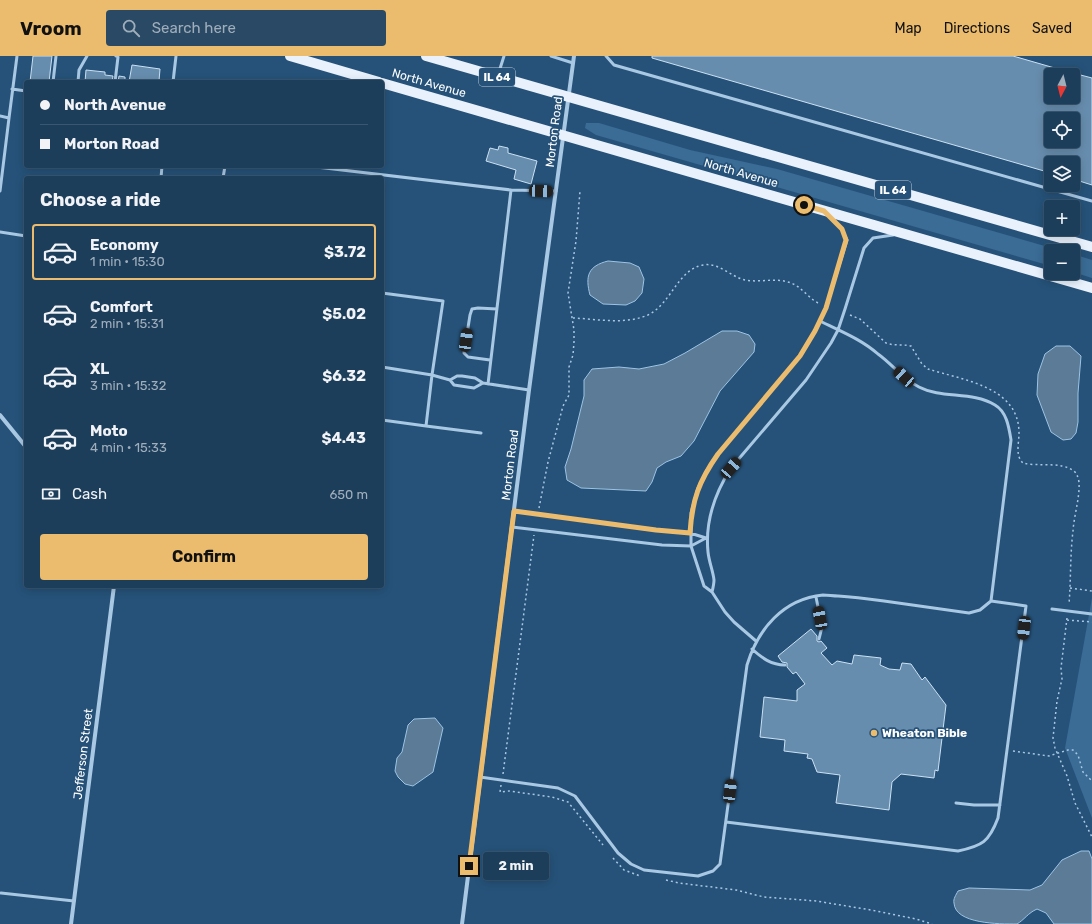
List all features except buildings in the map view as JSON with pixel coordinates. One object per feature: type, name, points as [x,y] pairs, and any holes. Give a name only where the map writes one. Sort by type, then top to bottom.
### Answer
[{"type":"main road","name":"North Avenue","points":[[290,56],[374,80]]},
{"type":"main road","name":"North Avenue","points":[[426,56],[568,98],[1092,247]]},
{"type":"main road","name":"North Avenue","points":[[384,83],[1092,288]]},
{"type":"street","name":"Morton Road","points":[[462,924],[514,511],[574,56]]},
{"type":"street","points":[[0,415],[24,445]]},
{"type":"street","name":"Jefferson Street","points":[[71,924],[114,588]]},
{"type":"lane","points":[[0,191],[17,56]]},
{"type":"lane","points":[[53,80],[56,56]]},
{"type":"lane","points":[[78,80],[80,70],[87,56]]},
{"type":"lane","points":[[115,80],[118,57],[116,56]]},
{"type":"lane","points":[[173,80],[176,56]]},
{"type":"lane","points":[[498,77],[504,56]]},
{"type":"lane","points":[[551,56],[573,63]]},
{"type":"lane","points":[[606,56],[614,65],[1092,201]]},
{"type":"lane","points":[[12,89],[24,91]]},
{"type":"lane","points":[[0,116],[9,118]]},
{"type":"lane","points":[[325,168],[511,190],[556,192]]},
{"type":"lane","points":[[488,384],[511,190]]},
{"type":"lane","points":[[756,641],[734,622],[725,612],[712,592],[704,586],[691,546],[691,513],[698,488],[707,470],[718,454],[800,356],[820,321],[846,240],[842,229],[824,211]]},
{"type":"lane","points":[[0,232],[24,236]]},
{"type":"lane","points":[[712,592],[714,580],[708,559],[706,538],[713,506],[721,483],[731,468],[806,380],[818,363],[838,330],[864,248],[874,238],[902,234]]},
{"type":"lane","points":[[384,294],[443,301],[426,426]]},
{"type":"lane","points":[[490,360],[468,357],[464,353],[472,309],[497,309]]},
{"type":"lane","points":[[820,321],[863,342],[904,377],[917,386],[931,392],[982,399],[996,406],[1005,416],[1011,440],[991,602]]},
{"type":"lane","points":[[384,367],[432,375],[450,380],[454,385],[474,388],[483,383]]},
{"type":"lane","points":[[450,380],[457,376],[475,378],[483,383],[530,390]]},
{"type":"lane","points":[[384,420],[481,433]]},
{"type":"lane","points":[[514,511],[656,530],[690,533],[706,538]]},
{"type":"lane","points":[[512,527],[662,545],[691,546],[706,538]]},
{"type":"lane","points":[[480,777],[558,788],[574,796],[618,853],[631,864],[644,870],[698,876],[713,871],[720,864],[747,665],[752,649],[771,620],[786,607],[802,600],[823,595],[855,597],[969,613],[980,610],[991,602],[1026,606],[998,818],[993,830],[985,841],[975,847],[958,851],[726,822]]},
{"type":"lane","points":[[816,597],[822,627],[819,639]]},
{"type":"lane","points":[[1052,609],[1092,614]]},
{"type":"lane","points":[[752,649],[766,660],[777,665],[785,665]]},
{"type":"lane","points":[[956,803],[1000,805]]},
{"type":"lane","points":[[1,893],[74,900]]},
{"type":"path","points":[[538,514],[548,462],[563,406],[569,395],[569,368],[573,355],[574,342],[573,318],[568,293],[576,241],[580,191]]},
{"type":"path","points":[[573,318],[613,320],[635,319],[649,314],[662,306],[680,279],[694,268],[705,265],[716,266],[746,280],[778,280],[790,282],[816,302],[826,306]]},
{"type":"path","points":[[844,312],[860,319],[886,343],[911,346],[922,364],[928,369],[976,383],[1004,399],[1015,414],[1018,422],[1019,458],[1023,463],[1062,467],[1076,473],[1079,483],[1071,545],[1070,588],[1061,668],[1062,680],[1057,701],[1053,733],[1057,754],[1067,776],[1075,803],[1092,836]]},
{"type":"path","points":[[535,530],[500,792],[510,791],[552,797],[568,802],[607,850]]},
{"type":"path","points":[[1070,588],[1092,591]]},
{"type":"path","points":[[1067,620],[1092,622]]},
{"type":"path","points":[[1007,751],[1048,756],[1069,749],[1078,755],[1083,772],[1092,781]]},
{"type":"path","points":[[611,856],[624,870],[635,875],[642,876]]},
{"type":"path","points":[[665,879],[678,883],[736,890],[764,897],[816,901],[871,910],[916,919],[932,924]]},
{"type":"shaded area","points":[[586,123],[599,123],[690,150],[777,169],[1044,246],[1044,264],[596,135],[585,128]]},
{"type":"shaded area","points":[[1080,256],[1092,260],[1092,278],[1080,274]]},
{"type":"shaded area","points":[[608,261],[630,263],[639,267],[644,279],[642,293],[635,301],[626,305],[603,304],[590,295],[588,277],[592,269],[601,263]]},
{"type":"shaded area","points":[[722,331],[737,331],[749,335],[755,344],[754,352],[720,391],[694,441],[681,456],[666,462],[657,468],[652,482],[646,491],[581,488],[567,480],[565,467],[584,396],[584,380],[592,369],[619,367],[639,369],[664,364]]},
{"type":"shaded area","points":[[1056,346],[1070,346],[1081,356],[1078,393],[1078,422],[1076,433],[1071,439],[1063,440],[1051,432],[1037,395],[1038,374],[1045,354]]},
{"type":"shaded area","points":[[1092,598],[1092,818],[1065,748]]},
{"type":"shaded area","points":[[435,718],[443,728],[433,772],[413,786],[405,784],[398,777],[395,771],[397,758],[402,752],[408,725],[414,719]]},
{"type":"shaded area","points":[[1081,851],[1089,851],[1092,859],[1092,924],[1054,924],[1046,913],[1037,909],[1017,924],[989,923],[970,919],[956,910],[954,900],[958,891],[969,888],[1030,890],[1042,885],[1062,860]]},
{"type":"place","name":"Wheaton Bible","points":[[874,733]]},
{"type":"route","points":[[469,866],[514,511],[656,530],[690,533],[691,513],[698,488],[707,470],[718,454],[800,356],[815,331],[826,308],[846,240],[842,229],[824,211],[804,205]]}]
